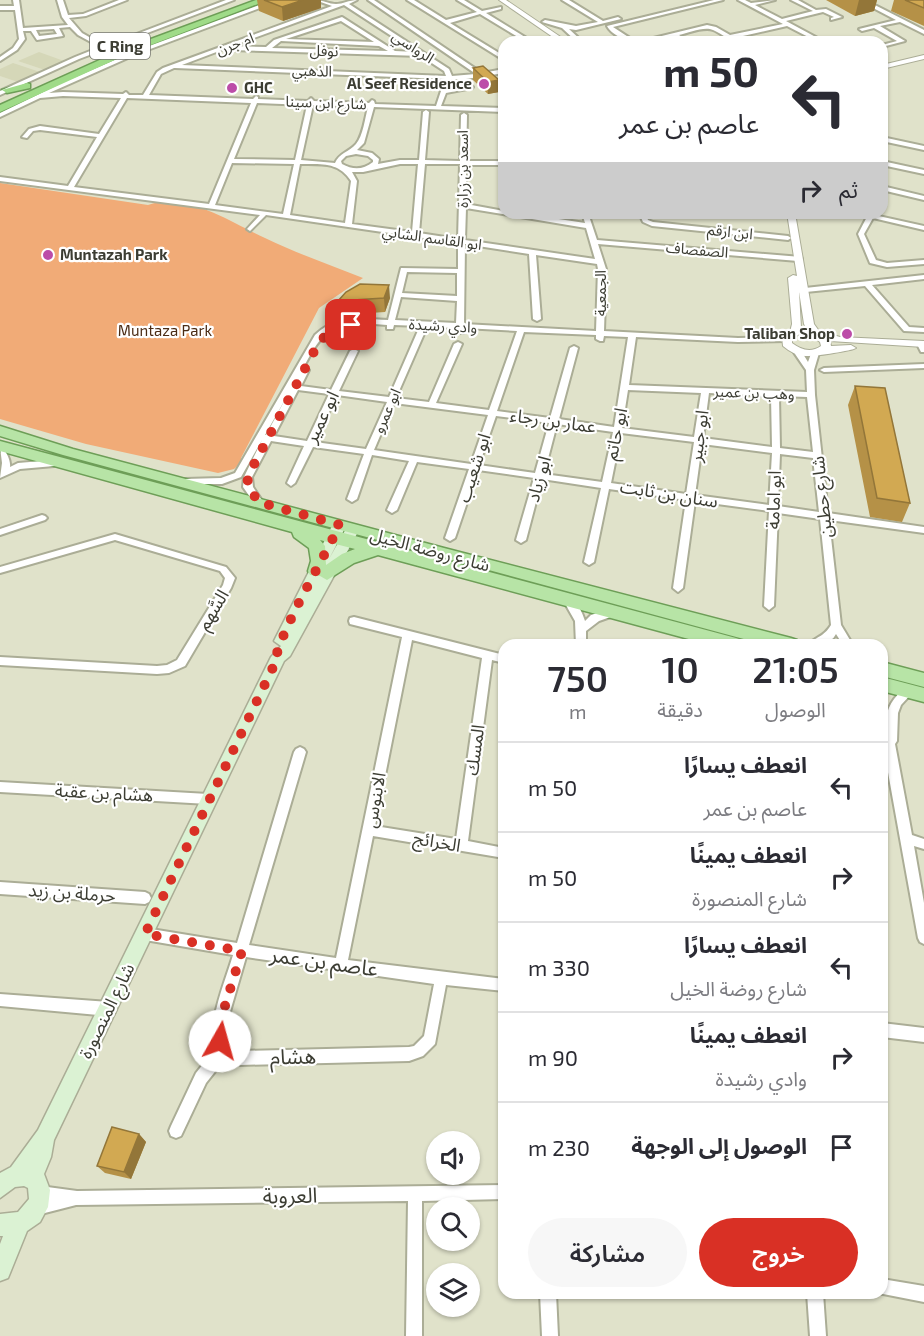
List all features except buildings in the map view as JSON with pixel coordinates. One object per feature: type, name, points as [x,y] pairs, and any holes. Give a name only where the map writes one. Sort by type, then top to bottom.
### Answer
[{"type":"highway","name":"C Ring","points":[[1,102],[27,86],[73,65],[242,0]]},
{"type":"highway","points":[[261,1],[270,0]]},
{"type":"highway","name":"C Ring","points":[[1,102],[127,51],[261,1]]},
{"type":"highway","points":[[101,62],[98,60],[100,58],[203,14]]},
{"type":"highway","points":[[130,36],[163,29]]},
{"type":"highway","points":[[115,62],[127,51]]},
{"type":"highway","points":[[1,102],[75,69],[73,65]]},
{"type":"highway","points":[[1,102],[40,96]]},
{"type":"main road","name":"شارع روضة الخيل","points":[[0,431],[68,452],[258,502],[343,533],[380,550],[713,639]]},
{"type":"main road","name":"شارع روضة الخيل","points":[[0,448],[285,525],[343,533],[767,639]]},
{"type":"main road","points":[[285,525],[309,538],[317,546],[322,572],[351,555],[380,550]]},
{"type":"main road","name":"شارع المنصورة","points":[[32,1188],[45,1137],[278,657],[285,652],[343,533]]},
{"type":"main road","points":[[888,672],[919,689]]},
{"type":"main road","points":[[888,685],[919,689]]},
{"type":"main road","points":[[0,1187],[10,1178],[32,1188],[32,1215],[9,1225],[0,1270]]},
{"type":"street","points":[[2,0],[2,8],[18,8]]},
{"type":"street","points":[[0,59],[19,46],[22,39],[16,0]]},
{"type":"street","points":[[60,0],[69,26],[80,36],[104,47]]},
{"type":"street","points":[[92,0],[96,10]]},
{"type":"street","points":[[65,17],[96,10],[124,0]]},
{"type":"street","points":[[1,102],[104,47],[231,0]]},
{"type":"street","points":[[40,96],[192,30],[278,0]]},
{"type":"street","points":[[318,0],[337,6]]},
{"type":"street","name":"ام جرن","points":[[146,96],[159,73],[354,0]]},
{"type":"street","points":[[371,0],[482,75]]},
{"type":"street","points":[[410,0],[498,54]]},
{"type":"street","points":[[460,0],[520,36]]},
{"type":"street","points":[[502,0],[556,36]]},
{"type":"street","points":[[513,0],[566,36]]},
{"type":"street","points":[[565,0],[602,22]]},
{"type":"street","points":[[545,22],[574,30],[703,0]]},
{"type":"street","points":[[623,36],[610,26],[720,0]]},
{"type":"street","points":[[742,0],[811,36]]},
{"type":"street","points":[[751,5],[772,0]]},
{"type":"street","points":[[794,0],[814,10]]},
{"type":"street","points":[[861,0],[924,32]]},
{"type":"street","name":"الرواسي","points":[[344,3],[447,70],[449,77],[439,106]]},
{"type":"street","points":[[446,22],[499,8]]},
{"type":"street","points":[[781,21],[824,10],[840,17],[833,19]]},
{"type":"street","points":[[267,50],[276,40],[338,19],[346,19],[395,54]]},
{"type":"street","points":[[862,29],[901,20]]},
{"type":"street","points":[[296,22],[314,27]]},
{"type":"street","points":[[296,22],[307,29]]},
{"type":"street","points":[[734,36],[788,24]]},
{"type":"street","points":[[22,30],[33,30],[37,38],[61,35],[56,28],[69,26]]},
{"type":"street","points":[[875,26],[902,41],[888,45]]},
{"type":"street","points":[[666,36],[707,27],[727,36]]},
{"type":"street","points":[[574,30],[577,36]]},
{"type":"street","points":[[276,40],[380,44]]},
{"type":"street","name":"نوفل","points":[[224,48],[424,54]]},
{"type":"street","points":[[888,64],[924,56]]},
{"type":"street","name":"الذهبي","points":[[175,66],[463,78],[498,72]]},
{"type":"street","points":[[444,92],[470,87],[463,78]]},
{"type":"street","name":"شارع ابن سينا","points":[[64,84],[65,88],[70,91],[125,95],[498,108]]},
{"type":"street","name":"شارع ابن سينا","points":[[40,96],[56,94],[125,95]]},
{"type":"street","points":[[70,189],[125,95]]},
{"type":"street","points":[[211,206],[256,99]]},
{"type":"street","points":[[286,216],[310,101]]},
{"type":"street","points":[[231,161],[339,162],[361,143],[372,103]]},
{"type":"street","points":[[415,235],[426,112]]},
{"type":"street","name":"اسعد بن زرارة","points":[[460,329],[464,115]]},
{"type":"street","points":[[25,136],[31,130],[40,128],[100,136]]},
{"type":"street","points":[[888,140],[924,148]]},
{"type":"street","points":[[354,182],[376,163],[361,143]]},
{"type":"street","points":[[350,153],[400,162]]},
{"type":"street","points":[[339,162],[354,182],[348,225]]},
{"type":"street","points":[[347,170],[400,162],[498,163]]},
{"type":"street","points":[[888,165],[924,172]]},
{"type":"street","name":"ابو القاسم الشابي","points":[[0,180],[265,213],[600,262]]},
{"type":"street","points":[[888,192],[924,198]]},
{"type":"street","points":[[463,206],[498,212]]},
{"type":"street","points":[[250,229],[265,213]]},
{"type":"street","points":[[888,218],[924,228]]},
{"type":"street","points":[[544,219],[589,226]]},
{"type":"street","name":"الجمعية","points":[[587,219],[596,242],[602,276],[600,337]]},
{"type":"street","name":"ابن ارقم","points":[[644,219],[652,224],[788,238]]},
{"type":"street","points":[[786,219],[794,258]]},
{"type":"street","points":[[791,219],[799,291],[809,324],[826,344],[820,352]]},
{"type":"street","points":[[869,219],[861,234],[873,261],[886,265],[924,262]]},
{"type":"street","name":"الصفصاف","points":[[596,242],[794,258]]},
{"type":"street","points":[[532,252],[537,319]]},
{"type":"street","points":[[391,325],[406,269],[462,271]]},
{"type":"street","points":[[799,291],[922,279]]},
{"type":"street","points":[[867,284],[907,329],[924,330]]},
{"type":"street","points":[[791,346],[797,324],[799,291]]},
{"type":"street","points":[[398,295],[461,299]]},
{"type":"street","name":"وادي رشيدة","points":[[258,502],[247,483],[265,438],[313,342],[328,327],[352,321],[600,337],[752,341],[791,346]]},
{"type":"street","name":"ابو عمرو","points":[[352,499],[369,452],[424,327]]},
{"type":"street","name":"ابو شعيب","points":[[450,538],[520,332]]},
{"type":"street","points":[[795,332],[840,340],[923,348]]},
{"type":"street","name":"ابو حاتم","points":[[589,562],[618,429],[632,338]]},
{"type":"street","points":[[432,404],[458,344]]},
{"type":"street","points":[[791,346],[820,352],[923,348]]},
{"type":"street","points":[[791,346],[810,370]]},
{"type":"street","name":"ابو زياد","points":[[521,540],[574,348]]},
{"type":"street","name":"ابو عمير","points":[[291,483],[354,351]]},
{"type":"street","name":"شارع حطين","points":[[820,352],[810,370],[811,395],[836,625],[844,639]]},
{"type":"street","points":[[824,370],[924,366]]},
{"type":"street","name":"عمار بن رجاء","points":[[292,387],[818,456]]},
{"type":"street","name":"وهب بن عمير","points":[[626,387],[811,395]]},
{"type":"street","name":"ابو جبير","points":[[678,588],[705,391]]},
{"type":"street","name":"ابو امامة","points":[[769,606],[776,450],[775,394]]},
{"type":"street","name":"وادي رشيدة","points":[[185,482],[222,481],[238,475],[265,438]]},
{"type":"street","name":"سنان بن ثابت","points":[[265,438],[540,474],[924,530]]},
{"type":"street","points":[[0,448],[6,463],[2,474]]},
{"type":"street","points":[[392,510],[414,458]]},
{"type":"street","points":[[2,474],[28,463],[60,463]]},
{"type":"street","points":[[0,532],[42,518]]},
{"type":"street","name":"السَّهم","points":[[0,570],[115,537],[223,569],[230,581],[184,659],[169,669],[0,661]]},
{"type":"street","points":[[568,600],[575,609],[582,629],[581,639]]},
{"type":"street","points":[[582,629],[595,618],[612,612]]},
{"type":"street","points":[[354,621],[498,657]]},
{"type":"street","points":[[825,639],[829,637],[836,625]]},
{"type":"street","name":"الابنوس","points":[[341,964],[408,635]]},
{"type":"street","name":"المسك","points":[[461,846],[489,655]]},
{"type":"street","points":[[891,751],[892,709],[898,700],[919,689]]},
{"type":"street","points":[[888,742],[924,938]]},
{"type":"street","points":[[176,1131],[201,1078],[223,1050],[218,1032],[220,1022],[300,752]]},
{"type":"street","name":"هشام بن عقبة","points":[[0,787],[208,799]]},
{"type":"street","name":"الخرائج","points":[[370,830],[498,852]]},
{"type":"street","points":[[907,839],[924,844]]},
{"type":"street","name":"حرملة بن زيد","points":[[0,888],[145,898]]},
{"type":"street","name":"عاصم بن عمر","points":[[145,934],[242,951],[441,979],[498,984]]},
{"type":"street","name":"هشام","points":[[223,1050],[229,1055],[240,1058],[409,1054],[418,1051],[430,1039],[441,979]]},
{"type":"street","points":[[0,1000],[109,1009]]},
{"type":"street","points":[[888,1031],[924,1035]]},
{"type":"street","name":"العروبة","points":[[32,1188],[77,1198],[498,1192]]},
{"type":"street","points":[[414,1336],[415,1194]]},
{"type":"street","points":[[888,1288],[924,1294]]},
{"type":"street","points":[[548,1299],[550,1336]]},
{"type":"street","points":[[815,1299],[818,1336]]},
{"type":"shaded area","points":[[39,52],[64,61],[45,70],[18,61]]},
{"type":"shaded area","points":[[13,63],[40,72],[18,82],[0,76],[0,69]]},
{"type":"green space","name":"Muntaza Park","points":[[0,183],[148,205],[178,202],[193,205],[289,249],[363,278],[319,308],[241,458],[243,461],[234,469],[218,473],[86,444],[0,419]]},
{"type":"place","name":"Al Seef Residence","points":[[484,84]]},
{"type":"place","name":"GHC","points":[[232,88]]},
{"type":"place","name":"Muntazah Park","points":[[48,255]]},
{"type":"place","name":"Taliban Shop","points":[[847,334]]},
{"type":"route","points":[[220,1041],[218,1032],[220,1022],[242,951],[145,934],[278,657],[276,656],[277,650],[295,610],[340,525],[258,502],[247,483],[250,472],[318,344],[329,332],[351,325]]}]
